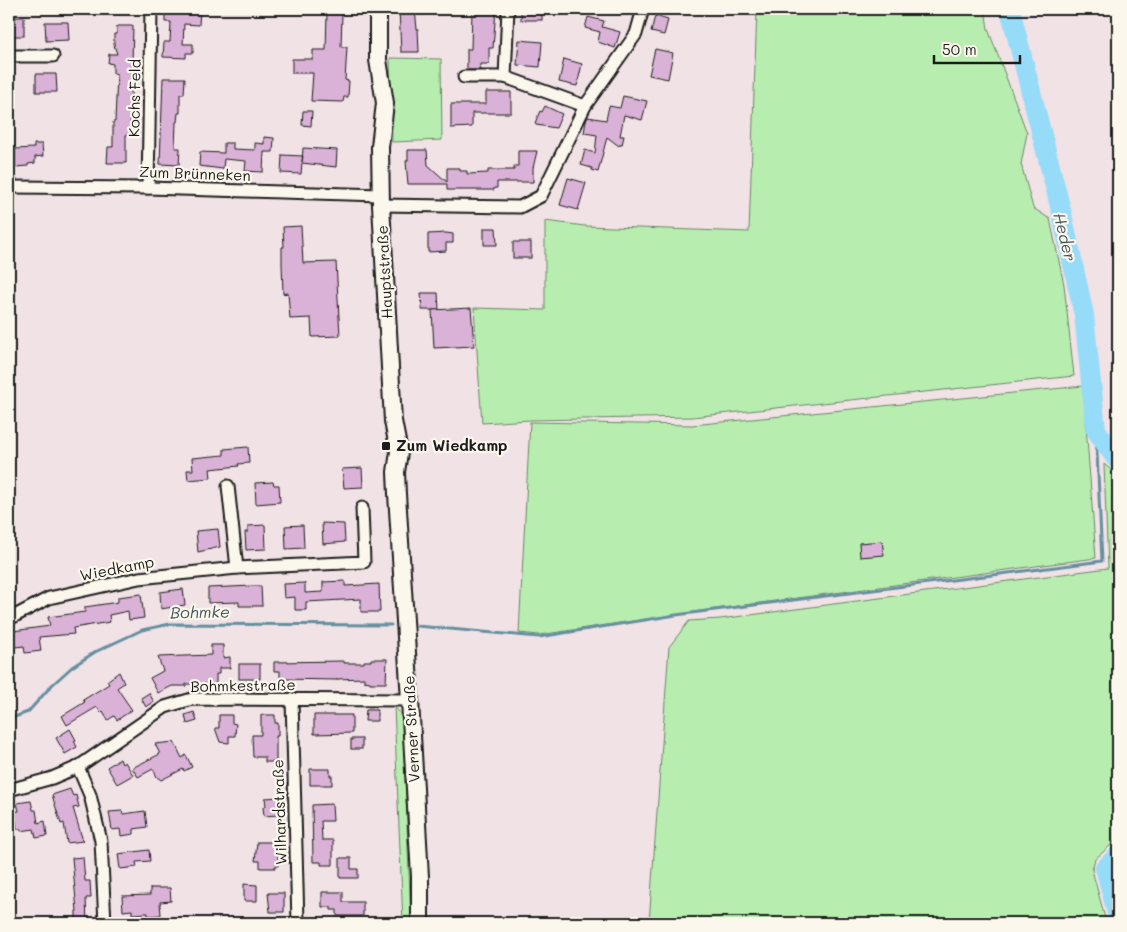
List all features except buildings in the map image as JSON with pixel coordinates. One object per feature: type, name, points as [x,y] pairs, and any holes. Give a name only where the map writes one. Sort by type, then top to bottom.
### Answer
[{"type":"main road","name":"Hauptstraße","points":[[378,9],[378,60],[385,103],[380,147],[381,200],[393,421],[399,452],[396,479],[400,536]]},
{"type":"main road","name":"Verner Straße","points":[[400,536],[420,877],[420,923]]},
{"type":"street","name":"Kochs Feld","points":[[148,188],[151,9]]},
{"type":"street","points":[[505,77],[508,9]]},
{"type":"street","name":"Zum Brünneken","points":[[9,187],[148,188],[520,207],[541,196],[585,106],[636,34],[643,9]]},
{"type":"street","points":[[9,56],[53,56]]},
{"type":"street","points":[[464,77],[505,77],[585,106]]},
{"type":"street","points":[[228,486],[237,568]]},
{"type":"street","name":"Wiedkamp","points":[[9,619],[50,598],[140,578],[237,568],[364,562],[362,508]]},
{"type":"street","name":"Bohmkestraße","points":[[9,790],[52,778],[78,767],[165,707],[192,699],[410,700]]},
{"type":"street","name":"Wilhardstraße","points":[[292,699],[298,923]]},
{"type":"street","points":[[78,767],[90,795],[101,841],[105,923]]},
{"type":"green space","points":[[757,9],[985,9],[988,29],[1027,133],[1021,164],[1033,208],[1050,219],[1064,285],[1074,376],[692,417],[530,420],[482,423],[474,308],[545,310],[545,221],[585,226],[749,232]]},
{"type":"green space","points":[[390,58],[441,59],[442,140],[392,142]]},
{"type":"green space","points":[[1083,386],[1096,558],[700,611],[539,635],[519,633],[530,422],[692,425]]},
{"type":"green space","points":[[1104,464],[1118,476],[1118,839],[1095,859],[1092,870],[1108,923],[649,923],[669,647],[689,621],[720,619],[1108,568]]},
{"type":"green space","points":[[394,706],[399,712],[403,723],[411,923],[403,923]]},
{"type":"waterway","name":"Heder","points":[[1010,9],[1062,214],[1084,315],[1096,430],[1118,461]]},
{"type":"waterway","points":[[417,626],[539,637],[676,615],[1102,561],[1096,430]]},
{"type":"waterway","name":"Bohmke","points":[[9,719],[28,712],[52,685],[72,667],[95,652],[142,630],[170,624],[391,625]]},
{"type":"waterway","name":"Heder","points":[[1118,856],[1105,868],[1118,916]]},
{"type":"place","name":"Zum Wiedkamp","points":[[386,446]]}]
